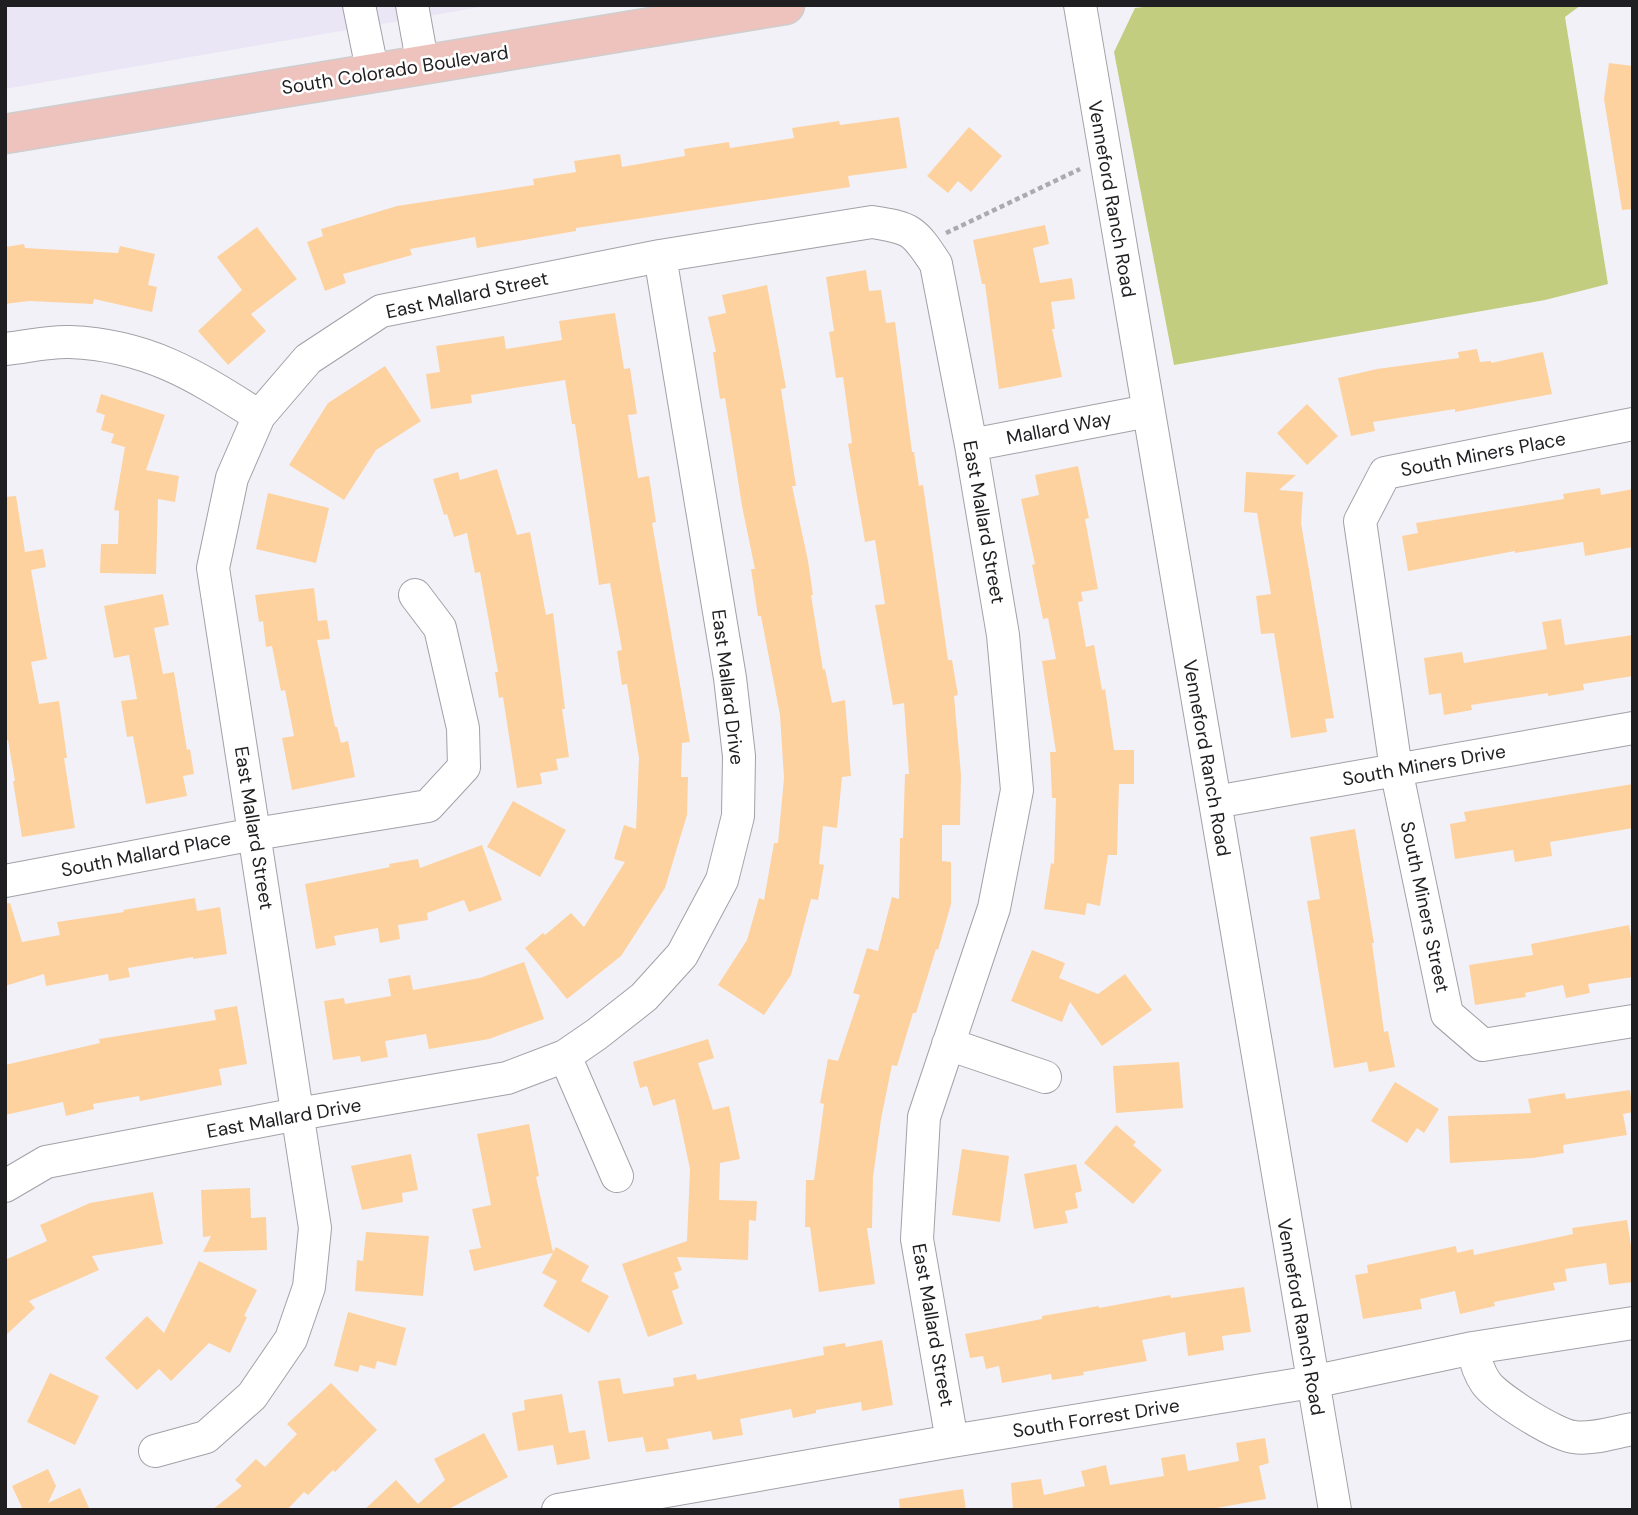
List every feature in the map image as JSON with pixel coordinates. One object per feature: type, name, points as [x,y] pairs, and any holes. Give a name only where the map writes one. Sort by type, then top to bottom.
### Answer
[{"type":"main road","name":"South Colorado Boulevard","points":[[5,134],[785,5]]},
{"type":"street","points":[[359,5],[373,74]]},
{"type":"street","points":[[412,5],[423,66]]},
{"type":"street","name":"Venneford Ranch Road","points":[[1080,5],[1335,1510]]},
{"type":"street","name":"East Mallard Street","points":[[155,1451],[206,1437],[252,1396],[291,1339],[309,1287],[315,1228],[213,568],[232,478],[259,416],[308,359],[381,311],[660,256],[872,222],[905,227],[924,245],[936,264],[971,444],[1003,635],[1017,790],[994,908],[924,1117],[917,1239],[952,1441]]},
{"type":"street","name":"East Mallard Drive","points":[[5,1186],[46,1162],[507,1078],[565,1056],[597,1034],[644,997],[682,955],[722,880],[738,816],[739,756],[730,678],[660,256]]},
{"type":"street","points":[[5,349],[68,342],[131,349],[195,376],[259,416]]},
{"type":"street","name":"Mallard Way","points":[[971,444],[1148,411]]},
{"type":"street","name":"South Miners Place","points":[[1396,769],[1360,521],[1385,474],[1633,424]]},
{"type":"street","name":"South Mallard Place","points":[[5,881],[255,834],[428,806],[464,766],[463,728],[440,628],[415,595]]},
{"type":"street","name":"South Miners Drive","points":[[1215,802],[1633,728]]},
{"type":"street","name":"South Miners Street","points":[[1396,769],[1447,1014],[1483,1045],[1633,1021]]},
{"type":"street","points":[[948,1044],[1045,1077]]},
{"type":"street","points":[[565,1056],[617,1176]]},
{"type":"street","name":"South Forrest Drive","points":[[558,1510],[1312,1382],[1473,1348],[1633,1322]]},
{"type":"street","points":[[1473,1348],[1476,1363],[1487,1385],[1539,1423],[1563,1435],[1576,1438],[1633,1429]]},
{"type":"path","points":[[924,245],[1081,168],[1106,163]]},
{"type":"shaded area","points":[[5,5],[492,5],[5,89]]},
{"type":"green space","points":[[1161,5],[1581,5],[1565,17],[1608,284],[1545,300],[1174,365],[1114,52],[1135,8]]},
{"type":"building","points":[[1609,63],[1633,66],[1633,209],[1622,210],[1604,99]]},
{"type":"building","points":[[899,117],[907,168],[848,176],[850,187],[576,228],[576,231],[477,248],[475,237],[410,249],[412,255],[343,274],[346,283],[325,291],[307,242],[323,236],[321,229],[397,206],[534,185],[533,179],[576,172],[574,161],[620,154],[622,167],[685,156],[684,149],[729,142],[730,148],[794,138],[792,128],[839,121],[840,125]]},
{"type":"building","points":[[969,127],[1002,156],[971,192],[958,181],[948,193],[927,176]]},
{"type":"building","points":[[1045,225],[1049,244],[1033,248],[1040,283],[1072,278],[1075,299],[1051,302],[1055,329],[1052,329],[1062,377],[999,389],[985,284],[982,284],[973,240]]},
{"type":"building","points":[[257,227],[297,279],[251,314],[266,331],[228,365],[198,331],[242,290],[217,257]]},
{"type":"building","points":[[24,244],[25,248],[118,253],[120,246],[155,254],[148,285],[157,287],[152,312],[94,299],[93,304],[29,301],[5,304],[5,247]]},
{"type":"building","points":[[866,270],[869,291],[881,290],[886,323],[895,322],[912,452],[919,486],[923,485],[948,660],[952,660],[958,695],[954,696],[961,775],[960,825],[942,825],[942,861],[951,862],[951,904],[938,950],[936,949],[916,1013],[913,1013],[897,1066],[892,1065],[881,1119],[873,1177],[872,1228],[867,1228],[875,1284],[819,1292],[810,1227],[805,1227],[806,1180],[814,1180],[824,1104],[820,1103],[828,1059],[838,1061],[860,995],[853,993],[867,948],[878,951],[892,897],[899,899],[905,774],[909,774],[904,703],[893,705],[875,605],[885,604],[875,540],[865,542],[848,444],[852,443],[843,377],[836,378],[829,332],[834,331],[826,277]]},
{"type":"building","points":[[767,285],[786,388],[781,389],[796,486],[792,486],[808,561],[823,670],[825,669],[832,703],[845,700],[851,776],[842,777],[837,828],[823,826],[819,864],[824,865],[818,900],[811,899],[791,975],[764,1015],[718,985],[747,940],[759,898],[764,900],[774,843],[778,843],[784,778],[780,715],[761,616],[758,616],[751,569],[755,569],[725,398],[720,399],[713,352],[716,352],[708,317],[726,313],[722,295]]},
{"type":"building","points":[[615,313],[624,369],[630,368],[637,414],[628,415],[638,478],[649,476],[656,522],[652,523],[690,742],[682,743],[681,777],[688,777],[687,815],[665,888],[621,956],[567,999],[525,948],[571,913],[584,927],[625,862],[614,859],[624,825],[636,829],[639,758],[627,684],[622,685],[617,651],[622,650],[610,583],[599,585],[575,424],[572,424],[565,380],[471,395],[472,403],[431,409],[426,374],[440,372],[436,346],[504,336],[506,349],[562,340],[559,321]]},
{"type":"building","points":[[1477,349],[1480,362],[1491,363],[1543,352],[1552,394],[1455,412],[1455,409],[1373,422],[1375,431],[1351,436],[1338,378],[1377,369],[1459,358],[1458,352]]},
{"type":"building","points":[[385,366],[421,421],[376,450],[344,500],[289,465],[328,403]]},
{"type":"building","points":[[101,394],[165,415],[146,470],[179,476],[175,502],[158,499],[156,574],[100,573],[101,544],[118,544],[119,511],[114,510],[125,447],[111,443],[114,434],[101,430],[105,415],[96,412]]},
{"type":"building","points":[[1307,404],[1338,436],[1307,465],[1277,433]]},
{"type":"building","points":[[1078,466],[1089,518],[1085,519],[1098,589],[1081,592],[1083,601],[1078,602],[1086,647],[1094,645],[1102,690],[1105,689],[1114,750],[1134,750],[1134,784],[1119,784],[1117,855],[1108,855],[1100,906],[1087,903],[1085,915],[1044,909],[1051,863],[1054,864],[1056,798],[1052,798],[1050,752],[1056,752],[1042,661],[1056,659],[1048,618],[1043,619],[1021,499],[1039,495],[1035,475]]},
{"type":"building","points":[[497,469],[517,535],[530,532],[546,615],[553,613],[569,757],[556,759],[558,770],[540,773],[542,784],[517,788],[503,697],[499,698],[495,672],[498,672],[480,572],[475,573],[467,533],[454,537],[433,479],[458,472],[460,480]]},
{"type":"building","points":[[1246,472],[1296,475],[1279,490],[1303,492],[1301,523],[1334,718],[1325,719],[1327,732],[1291,738],[1274,633],[1261,634],[1256,596],[1271,594],[1257,513],[1244,512]]},
{"type":"building","points":[[1600,488],[1601,495],[1633,489],[1633,547],[1585,556],[1583,542],[1515,551],[1408,571],[1402,536],[1418,533],[1416,523],[1564,499],[1563,494]]},
{"type":"building","points":[[268,493],[329,508],[316,563],[256,549]]},
{"type":"building","points":[[16,496],[25,552],[43,549],[46,567],[31,570],[47,659],[31,662],[39,704],[59,701],[67,758],[64,758],[75,828],[22,837],[8,740],[5,741],[5,497]]},
{"type":"building","points":[[314,588],[318,621],[327,620],[330,639],[317,640],[335,727],[341,743],[348,741],[355,777],[292,790],[282,738],[294,736],[285,690],[281,691],[272,646],[266,647],[263,621],[259,622],[255,595]]},
{"type":"building","points":[[163,594],[169,625],[154,628],[163,674],[174,672],[187,750],[190,749],[194,774],[183,776],[187,796],[146,804],[133,736],[127,737],[121,701],[137,699],[129,655],[114,658],[104,606]]},
{"type":"building","points":[[1561,619],[1565,645],[1633,635],[1633,676],[1583,684],[1584,690],[1471,705],[1472,710],[1444,715],[1441,693],[1429,695],[1424,658],[1462,652],[1464,663],[1547,649],[1542,622]]},
{"type":"building","points":[[1633,784],[1633,828],[1550,842],[1552,856],[1515,862],[1513,850],[1455,859],[1450,824],[1466,821],[1464,812]]},
{"type":"building","points":[[513,801],[566,830],[540,877],[487,847]]},
{"type":"building","points":[[1355,829],[1374,943],[1384,1032],[1388,1031],[1395,1067],[1369,1072],[1367,1062],[1334,1068],[1307,901],[1320,899],[1310,837]]},
{"type":"building","points":[[482,845],[502,900],[469,912],[464,900],[427,913],[428,920],[398,925],[400,939],[380,943],[378,928],[334,936],[336,945],[316,949],[305,884],[418,859],[420,868]]},
{"type":"building","points":[[195,898],[197,911],[220,907],[227,954],[128,968],[130,977],[109,981],[108,974],[46,986],[44,974],[5,986],[5,904],[10,903],[22,942],[60,935],[57,922]]},
{"type":"building","points":[[1629,925],[1633,949],[1633,977],[1588,984],[1590,993],[1566,998],[1563,985],[1525,993],[1526,997],[1475,1005],[1469,965],[1533,955],[1531,944]]},
{"type":"building","points":[[1032,950],[1065,963],[1059,978],[1098,994],[1125,974],[1152,1010],[1102,1046],[1070,1002],[1062,1022],[1011,1001]]},
{"type":"building","points":[[524,962],[544,1019],[489,1039],[429,1049],[426,1034],[385,1041],[388,1057],[361,1062],[360,1056],[333,1060],[324,1001],[344,998],[345,1004],[391,996],[388,979],[410,975],[413,990],[480,978]]},
{"type":"building","points":[[237,1006],[247,1064],[219,1069],[222,1085],[140,1101],[139,1096],[93,1104],[94,1109],[66,1116],[63,1102],[5,1115],[5,1065],[100,1043],[99,1039],[216,1020],[214,1010]]},
{"type":"building","points":[[708,1039],[714,1058],[698,1063],[713,1110],[729,1106],[740,1159],[720,1163],[719,1200],[757,1201],[756,1221],[749,1220],[748,1260],[677,1257],[682,1270],[674,1273],[679,1288],[672,1291],[683,1324],[648,1337],[622,1264],[687,1241],[690,1169],[675,1099],[653,1106],[647,1086],[640,1088],[633,1062]]},
{"type":"building","points":[[1179,1062],[1183,1108],[1116,1113],[1113,1066]]},
{"type":"building","points":[[1395,1082],[1439,1109],[1424,1133],[1417,1128],[1407,1143],[1371,1121]]},
{"type":"building","points":[[1630,1090],[1633,1112],[1623,1114],[1627,1135],[1563,1145],[1564,1153],[1533,1158],[1450,1163],[1448,1116],[1531,1113],[1528,1099],[1565,1093],[1566,1099]]},
{"type":"building","points":[[529,1124],[539,1176],[536,1177],[553,1252],[556,1247],[589,1266],[581,1281],[609,1296],[589,1333],[543,1306],[557,1281],[542,1273],[553,1253],[474,1271],[469,1250],[481,1248],[472,1209],[491,1205],[477,1134]]},
{"type":"building","points":[[1116,1125],[1136,1142],[1133,1145],[1162,1170],[1133,1204],[1084,1163]]},
{"type":"building","points":[[962,1149],[1009,1156],[1000,1222],[952,1215]]},
{"type":"building","points":[[411,1154],[418,1190],[402,1193],[403,1202],[362,1210],[351,1166]]},
{"type":"building","points":[[1076,1164],[1082,1191],[1075,1193],[1078,1208],[1065,1211],[1068,1223],[1034,1229],[1024,1174]]},
{"type":"building","points":[[250,1188],[251,1218],[266,1217],[267,1250],[203,1252],[211,1236],[203,1237],[201,1190]]},
{"type":"building","points":[[153,1192],[163,1244],[92,1256],[99,1270],[29,1301],[35,1308],[5,1336],[5,1260],[47,1241],[40,1225],[90,1203]]},
{"type":"building","points":[[1627,1220],[1633,1259],[1633,1282],[1609,1285],[1606,1263],[1565,1269],[1567,1281],[1553,1283],[1555,1290],[1494,1302],[1495,1306],[1460,1314],[1455,1291],[1420,1299],[1422,1309],[1363,1319],[1355,1275],[1368,1273],[1367,1265],[1456,1246],[1457,1253],[1473,1249],[1474,1255],[1573,1234],[1572,1228]]},
{"type":"building","points":[[366,1232],[429,1236],[423,1296],[355,1291],[357,1260],[363,1261]]},
{"type":"building","points":[[199,1261],[257,1290],[230,1353],[209,1343],[171,1381],[159,1369],[137,1390],[105,1358],[147,1316],[164,1333]]},
{"type":"building","points":[[1244,1287],[1251,1332],[1222,1336],[1224,1350],[1188,1356],[1185,1332],[1142,1340],[1147,1361],[1052,1380],[1051,1374],[1002,1383],[999,1366],[986,1369],[983,1356],[970,1358],[965,1334],[1099,1306]]},
{"type":"building","points":[[348,1312],[406,1328],[396,1366],[377,1361],[375,1369],[360,1365],[358,1372],[334,1366]]},
{"type":"building","points":[[882,1340],[893,1405],[862,1411],[861,1402],[816,1410],[816,1413],[793,1418],[791,1409],[740,1419],[743,1435],[713,1440],[711,1431],[667,1439],[669,1449],[646,1452],[643,1437],[608,1442],[598,1381],[620,1378],[623,1394],[674,1386],[673,1378],[696,1374],[697,1380],[824,1355],[823,1347],[845,1343],[846,1347]]},
{"type":"building","points":[[50,1373],[99,1396],[75,1445],[27,1422]]},
{"type":"building","points":[[331,1383],[377,1430],[335,1472],[333,1470],[308,1495],[304,1492],[287,1510],[212,1510],[242,1486],[235,1480],[256,1459],[265,1467],[297,1434],[287,1424]]},
{"type":"building","points":[[562,1394],[569,1433],[585,1430],[590,1459],[557,1465],[553,1445],[518,1451],[512,1413],[525,1410],[524,1400]]},
{"type":"building","points":[[484,1433],[508,1477],[447,1510],[364,1510],[396,1480],[418,1504],[445,1480],[434,1459]]},
{"type":"building","points":[[1265,1438],[1269,1463],[1259,1466],[1266,1499],[1206,1510],[1013,1510],[1011,1483],[1041,1479],[1044,1495],[1085,1486],[1081,1471],[1106,1465],[1110,1485],[1164,1476],[1161,1458],[1185,1454],[1188,1471],[1239,1461],[1236,1443]]},
{"type":"building","points":[[48,1469],[56,1486],[48,1503],[80,1488],[90,1510],[23,1510],[12,1486]]},
{"type":"building","points":[[963,1489],[966,1510],[900,1510],[899,1499]]}]
